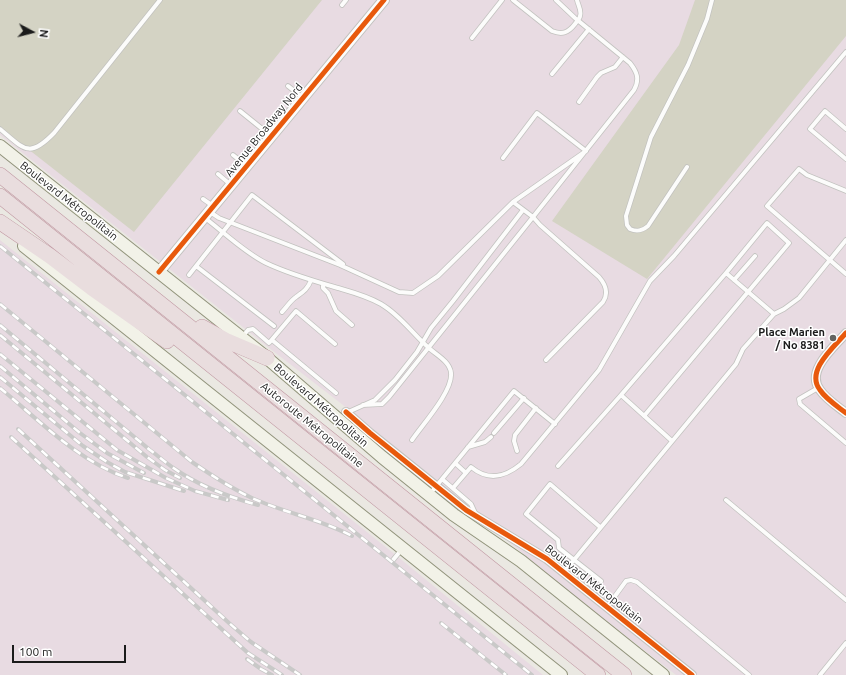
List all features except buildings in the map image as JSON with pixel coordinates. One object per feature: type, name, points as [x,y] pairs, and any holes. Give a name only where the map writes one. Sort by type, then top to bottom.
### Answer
[{"type":"highway","name":"Autoroute Métropolitaine","points":[[0,175],[624,675]]},
{"type":"highway","name":"Autoroute Métropolitaine","points":[[0,196],[598,675]]},
{"type":"highway","points":[[0,222],[50,256],[92,288],[301,437]]},
{"type":"highway","points":[[162,305],[227,341],[267,358]]},
{"type":"main road","name":"Boulevard Métropolitain","points":[[0,146],[241,338],[342,416],[433,490],[471,527],[521,561],[663,675]]},
{"type":"main road","points":[[0,226],[561,675]]},
{"type":"street","name":"Avenue Broadway Nord","points":[[160,272],[384,0]]},
{"type":"street","points":[[846,333],[817,368],[815,378],[818,388],[823,394],[846,413]]},
{"type":"street","name":"Boulevard Métropolitain","points":[[433,490],[539,553],[692,675]]},
{"type":"lane","points":[[0,129],[16,142],[30,149],[34,149],[47,140],[160,0]]},
{"type":"lane","points":[[342,5],[346,0]]},
{"type":"lane","points":[[472,38],[502,0]]},
{"type":"lane","points":[[513,0],[552,31],[559,34],[567,32],[578,20],[581,14],[577,0]]},
{"type":"lane","points":[[364,405],[378,405],[385,402],[637,85],[637,72],[630,63],[556,0]]},
{"type":"lane","points":[[687,167],[648,226],[643,230],[638,231],[630,229],[627,225],[626,216],[651,137],[688,65],[707,19],[712,0]]},
{"type":"lane","points":[[552,74],[589,29]]},
{"type":"lane","points":[[453,488],[471,467],[480,474],[490,476],[502,475],[510,472],[521,464],[599,370],[650,281],[674,256],[846,52]]},
{"type":"lane","points":[[579,102],[597,77],[601,73],[615,67],[623,57]]},
{"type":"lane","points":[[288,86],[303,98]]},
{"type":"lane","points":[[240,111],[272,137]]},
{"type":"lane","points":[[846,129],[825,111],[810,129],[846,158]]},
{"type":"lane","points":[[503,158],[537,113],[586,151]]},
{"type":"lane","points":[[210,212],[219,218],[349,269],[399,292],[413,293],[438,276],[513,202],[586,151]]},
{"type":"lane","points":[[233,155],[247,167]]},
{"type":"lane","points":[[846,191],[807,175],[798,169],[768,206],[846,274]]},
{"type":"lane","points":[[218,174],[232,185]]},
{"type":"lane","points":[[189,275],[252,195],[349,269]]},
{"type":"lane","points":[[204,199],[210,212],[223,232],[256,258],[283,270],[360,295],[381,304],[402,320],[429,348],[449,365],[451,370],[451,383],[445,394],[412,440]]},
{"type":"lane","points":[[513,202],[599,277],[606,287],[607,293],[603,302],[546,360]]},
{"type":"lane","points":[[342,416],[375,400],[395,380],[417,352],[430,328],[453,301],[523,210]]},
{"type":"lane","points":[[558,466],[621,395],[767,223],[790,243],[644,416]]},
{"type":"lane","points":[[564,572],[736,364],[743,349],[774,314],[799,298],[846,240]]},
{"type":"lane","points":[[734,280],[755,256]]},
{"type":"lane","points":[[196,266],[274,326]]},
{"type":"lane","points":[[726,272],[774,314]]},
{"type":"lane","points":[[282,312],[295,297],[300,296],[307,289],[311,280]]},
{"type":"lane","points":[[323,284],[323,288],[328,293],[336,311],[352,325]]},
{"type":"lane","points":[[241,338],[247,331],[253,329],[269,343],[296,311],[335,344]]},
{"type":"lane","points":[[272,340],[336,393]]},
{"type":"lane","points":[[818,388],[799,399],[800,404],[846,444]]},
{"type":"lane","points":[[433,490],[514,391],[555,424]]},
{"type":"lane","points":[[621,395],[672,441]]},
{"type":"lane","points":[[494,433],[524,398]]},
{"type":"lane","points":[[517,452],[514,441],[515,435],[536,408]]},
{"type":"lane","points":[[468,447],[485,442],[491,437]]},
{"type":"lane","points":[[455,463],[466,472]]},
{"type":"lane","points":[[442,479],[471,504],[477,517]]},
{"type":"lane","points":[[600,527],[550,484],[526,514],[558,540],[559,548],[601,581]]},
{"type":"lane","points":[[726,500],[846,600]]},
{"type":"lane","points":[[393,560],[403,548]]},
{"type":"lane","points":[[607,607],[626,581],[631,580],[637,582],[749,675]]},
{"type":"lane","points":[[820,675],[846,643]]},
{"type":"shaded area","points":[[0,0],[846,0],[846,675],[676,675],[572,594],[343,405],[0,135]]},
{"type":"shaded area","points":[[0,0],[322,0],[134,232],[0,127]]},
{"type":"shaded area","points":[[695,0],[846,0],[846,36],[647,279],[552,221],[679,45]]},
{"type":"shaded area","points":[[0,240],[387,548],[543,675],[0,675]]},
{"type":"railway","points":[[0,246],[532,675]]},
{"type":"railway","points":[[0,304],[206,472],[252,498],[328,525],[352,536]]},
{"type":"railway","points":[[0,325],[172,467],[204,486],[225,495],[258,505]]},
{"type":"railway","points":[[0,335],[147,457],[165,470],[180,478]]},
{"type":"railway","points":[[0,354],[117,450],[166,478],[195,491],[228,500]]},
{"type":"railway","points":[[0,366],[80,433],[107,453],[144,473]]},
{"type":"railway","points":[[0,377],[83,446],[107,462],[125,472],[184,491]]},
{"type":"railway","points":[[0,388],[45,427],[77,451],[93,462],[128,478]]},
{"type":"railway","points":[[18,429],[229,623],[251,642],[300,675]]},
{"type":"railway","points":[[11,437],[248,653],[282,675]]},
{"type":"railway","points":[[441,623],[506,675]]},
{"type":"railway","points":[[247,659],[272,675]]},
{"type":"cycle path","points":[[159,272],[384,0]]},
{"type":"cycle path","points":[[846,333],[823,360],[818,367],[816,375],[816,383],[822,393],[846,413]]},
{"type":"cycle path","points":[[346,412],[466,510],[547,559],[692,675]]},
{"type":"place","name":"Place Marien / No 8381","points":[[833,338]]}]
